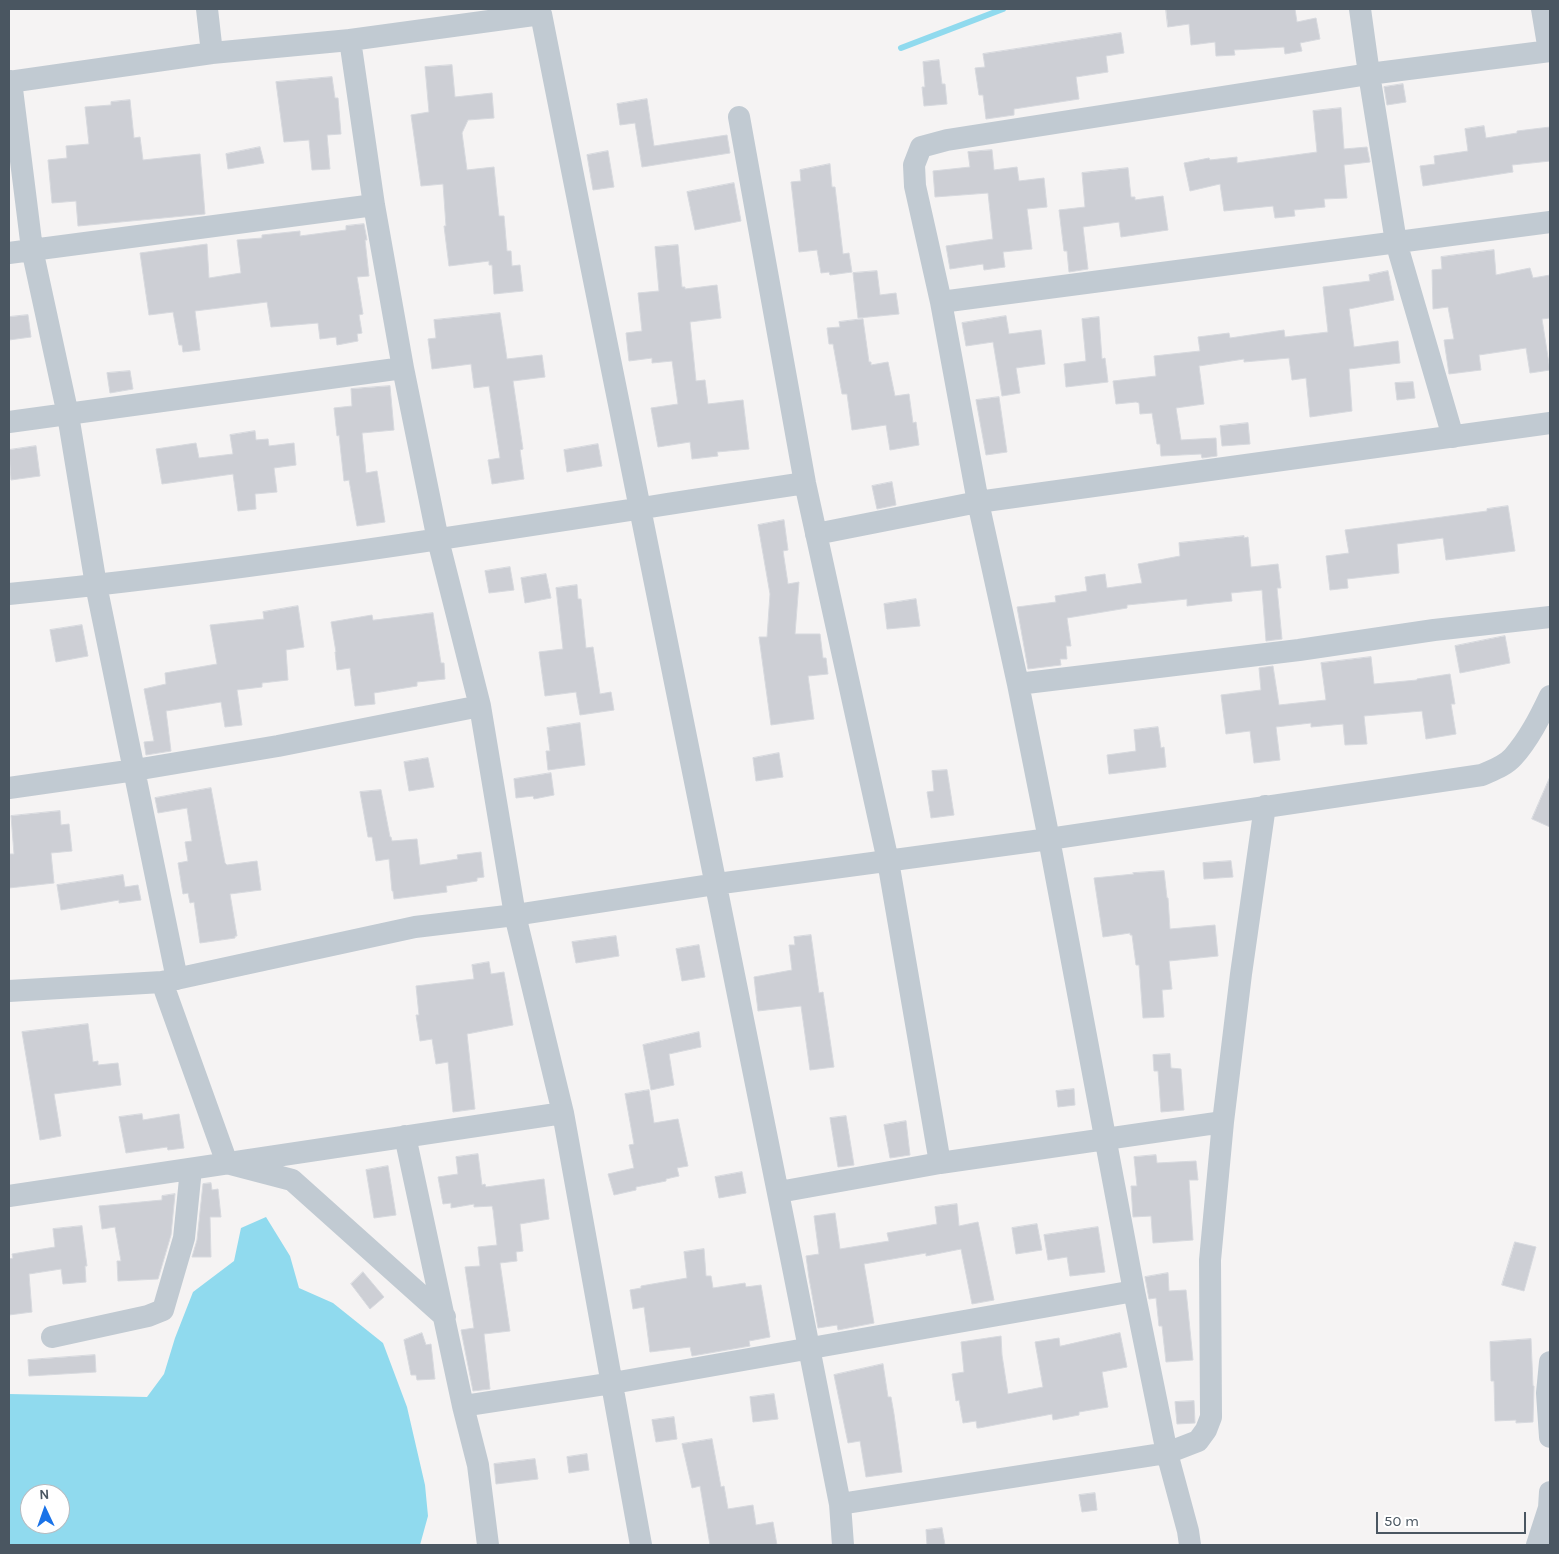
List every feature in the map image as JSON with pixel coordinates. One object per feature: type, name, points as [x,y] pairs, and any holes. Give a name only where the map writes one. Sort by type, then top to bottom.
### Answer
[{"type":"street","points":[[207,9],[212,53]]},
{"type":"street","points":[[1360,9],[1396,242],[1453,437]]},
{"type":"street","points":[[1190,1545],[1167,1453],[1134,1291],[1049,838],[1018,684],[978,502],[941,302],[915,186],[914,165],[921,147],[947,140],[1369,74],[1550,51],[1542,9]]},
{"type":"street","points":[[227,1163],[169,981],[135,770],[96,585],[68,415],[32,249],[10,82],[212,53],[350,40],[541,14],[639,508],[779,1192],[840,1504],[843,1545]]},
{"type":"street","points":[[350,40],[374,205],[403,368],[438,540],[480,706],[515,915],[563,1113],[641,1545]]},
{"type":"street","points":[[739,117],[804,483],[888,861],[940,1163]]},
{"type":"street","points":[[9,253],[374,205]]},
{"type":"street","points":[[941,302],[1550,222]]},
{"type":"street","points":[[9,422],[403,368]]},
{"type":"street","points":[[816,534],[978,502],[1550,423]]},
{"type":"street","points":[[9,594],[96,585],[438,540],[804,483]]},
{"type":"street","points":[[1018,684],[1298,650],[1434,630],[1550,617]]},
{"type":"street","points":[[9,991],[169,981],[415,927],[515,915],[716,884],[1049,838],[1482,774],[1497,769],[1512,758],[1543,728],[1550,696]]},
{"type":"street","points":[[9,788],[135,770],[278,746],[480,706]]},
{"type":"street","points":[[840,1504],[1167,1453],[1198,1441],[1206,1430],[1211,1417],[1210,1260],[1223,1122],[1241,974],[1265,806]]},
{"type":"street","points":[[9,1196],[563,1113]]},
{"type":"street","points":[[779,1192],[940,1163],[1223,1122]]},
{"type":"street","points":[[405,1136],[463,1406],[478,1465],[488,1545]]},
{"type":"street","points":[[227,1163],[292,1180],[445,1317]]},
{"type":"street","points":[[52,1337],[148,1316],[163,1310],[184,1238],[191,1169]]},
{"type":"street","points":[[463,1406],[612,1383],[1134,1291]]},
{"type":"street","points":[[1550,1362],[1550,1437]]},
{"type":"street","points":[[1538,1545],[1550,1503]]},
{"type":"water","points":[[266,1217],[290,1256],[299,1288],[333,1303],[383,1343],[407,1407],[425,1485],[428,1516],[420,1545],[9,1545],[9,1394],[147,1397],[164,1374],[175,1338],[193,1292],[234,1261],[241,1228]]},
{"type":"building","points":[[1166,9],[1295,9],[1297,22],[1316,18],[1320,39],[1300,43],[1302,51],[1285,54],[1284,47],[1234,50],[1235,55],[1216,56],[1215,42],[1191,45],[1189,24],[1168,27]]},
{"type":"building","points":[[1121,33],[1124,53],[1106,56],[1108,72],[1076,77],[1079,99],[1014,109],[1014,115],[986,119],[983,95],[979,95],[975,68],[985,67],[983,54]]},
{"type":"building","points":[[939,60],[942,84],[945,84],[947,104],[924,106],[922,87],[925,87],[923,62]]},
{"type":"building","points":[[452,65],[455,97],[492,93],[494,118],[468,120],[462,133],[467,170],[494,167],[499,216],[504,216],[507,251],[511,251],[512,266],[520,265],[523,291],[494,294],[492,265],[489,265],[489,261],[449,266],[444,226],[446,226],[443,184],[421,186],[411,115],[429,112],[425,67]]},
{"type":"building","points":[[332,77],[335,98],[338,98],[341,134],[327,135],[330,169],[312,170],[309,140],[284,142],[276,82]]},
{"type":"building","points":[[1403,84],[1406,102],[1387,105],[1384,87]]},
{"type":"building","points":[[647,99],[654,146],[727,135],[730,153],[642,167],[635,123],[620,125],[617,104]]},
{"type":"building","points":[[130,100],[134,138],[140,137],[143,160],[200,154],[205,214],[78,226],[76,201],[52,203],[48,160],[67,158],[66,146],[89,144],[85,107],[111,105],[111,102]]},
{"type":"building","points":[[1341,108],[1344,149],[1367,147],[1370,162],[1344,165],[1347,198],[1324,199],[1325,207],[1294,210],[1295,216],[1275,218],[1273,206],[1224,211],[1220,184],[1190,191],[1184,163],[1209,158],[1210,160],[1237,157],[1237,163],[1317,152],[1313,111]]},
{"type":"building","points":[[1484,126],[1486,138],[1517,133],[1517,131],[1550,127],[1550,161],[1512,165],[1513,172],[1423,186],[1420,166],[1435,164],[1434,156],[1468,151],[1465,129]]},
{"type":"building","points":[[260,147],[264,163],[228,169],[226,154]]},
{"type":"building","points":[[992,150],[994,170],[1017,167],[1019,181],[1044,178],[1047,207],[1027,209],[1032,249],[1003,252],[1005,267],[984,270],[983,264],[950,269],[946,246],[993,239],[988,193],[935,197],[933,171],[970,167],[968,152]]},
{"type":"building","points":[[608,151],[614,187],[593,190],[587,155]]},
{"type":"building","points":[[830,164],[832,187],[835,187],[843,254],[849,253],[852,272],[830,275],[829,272],[821,273],[817,250],[799,252],[791,182],[801,181],[800,170]]},
{"type":"building","points":[[1128,168],[1131,197],[1135,197],[1135,200],[1163,196],[1168,230],[1121,237],[1119,222],[1083,227],[1088,269],[1069,272],[1067,251],[1064,251],[1059,210],[1085,207],[1082,173]]},
{"type":"building","points":[[734,183],[741,221],[695,230],[687,192]]},
{"type":"building","points":[[364,224],[369,276],[357,277],[363,314],[359,315],[362,333],[357,334],[358,341],[337,345],[336,337],[320,339],[318,323],[271,327],[267,302],[195,311],[200,350],[183,352],[182,345],[179,345],[173,312],[149,315],[140,253],[207,244],[209,278],[241,273],[237,240],[262,238],[262,235],[300,231],[300,236],[346,230],[346,226]]},
{"type":"building","points":[[678,245],[682,287],[685,287],[685,289],[717,285],[721,318],[690,322],[696,381],[705,380],[708,404],[743,400],[749,449],[717,452],[718,456],[692,459],[690,442],[658,447],[651,408],[678,404],[672,361],[652,363],[652,358],[629,361],[626,333],[642,331],[638,293],[659,291],[655,247]]},
{"type":"building","points":[[1494,250],[1496,275],[1530,268],[1533,278],[1550,275],[1550,318],[1542,319],[1550,370],[1530,373],[1526,348],[1479,355],[1481,370],[1449,374],[1444,340],[1454,339],[1448,307],[1433,309],[1432,270],[1442,269],[1441,257]]},
{"type":"building","points":[[877,271],[880,295],[896,293],[899,314],[858,318],[853,273]]},
{"type":"building","points":[[1388,271],[1394,300],[1349,309],[1354,347],[1398,341],[1400,363],[1349,369],[1352,411],[1310,417],[1306,378],[1292,380],[1289,358],[1244,362],[1244,359],[1199,366],[1204,404],[1176,408],[1181,440],[1216,438],[1217,456],[1202,458],[1201,454],[1161,456],[1152,413],[1140,414],[1139,403],[1136,402],[1116,404],[1113,381],[1156,376],[1154,356],[1200,351],[1198,337],[1229,333],[1230,338],[1284,330],[1285,337],[1328,332],[1323,287],[1370,281],[1369,275]]},
{"type":"building","points":[[500,313],[507,359],[542,355],[545,377],[513,381],[523,449],[520,450],[524,479],[492,484],[488,460],[500,458],[489,386],[474,388],[471,364],[432,369],[428,339],[436,338],[434,320]]},
{"type":"building","points":[[28,315],[31,337],[9,340],[9,317]]},
{"type":"building","points":[[1006,316],[1009,334],[1041,330],[1045,364],[1016,368],[1020,393],[1002,396],[993,342],[966,346],[962,323]]},
{"type":"building","points":[[1099,317],[1102,359],[1105,358],[1108,382],[1066,387],[1064,364],[1086,361],[1082,319]]},
{"type":"building","points":[[863,319],[869,362],[871,362],[871,365],[888,362],[895,396],[909,394],[913,423],[916,422],[919,445],[890,450],[886,425],[852,430],[847,394],[842,394],[833,344],[829,344],[827,328],[840,327],[839,322]]},
{"type":"building","points":[[130,371],[133,389],[110,393],[107,373]]},
{"type":"building","points":[[1413,382],[1415,398],[1397,400],[1395,383]]},
{"type":"building","points":[[390,386],[394,430],[362,433],[366,473],[377,471],[385,522],[357,526],[349,480],[344,481],[334,408],[352,406],[351,389]]},
{"type":"building","points":[[999,397],[1007,452],[986,455],[976,400]]},
{"type":"building","points":[[1248,423],[1250,444],[1222,446],[1220,426]]},
{"type":"building","points":[[255,431],[256,440],[268,439],[269,446],[294,443],[296,465],[274,468],[277,492],[255,494],[256,509],[238,511],[233,474],[162,484],[156,449],[196,443],[199,458],[233,454],[230,435]]},
{"type":"building","points":[[598,444],[602,466],[567,472],[564,450]]},
{"type":"building","points":[[36,446],[40,476],[11,480],[9,450]]},
{"type":"building","points":[[892,482],[896,505],[877,509],[872,486]]},
{"type":"building","points":[[1508,506],[1515,551],[1446,560],[1443,538],[1397,544],[1399,573],[1347,579],[1348,588],[1330,590],[1326,556],[1349,553],[1345,530],[1487,511],[1487,509]]},
{"type":"building","points":[[784,520],[788,550],[783,551],[788,584],[799,582],[795,634],[820,634],[823,658],[826,658],[828,674],[808,676],[814,719],[771,725],[759,637],[767,637],[770,594],[758,525]]},
{"type":"building","points":[[1244,536],[1244,538],[1248,537],[1251,567],[1278,564],[1281,588],[1277,588],[1282,639],[1266,641],[1262,590],[1231,593],[1232,601],[1187,606],[1187,599],[1127,605],[1127,608],[1067,618],[1071,646],[1066,646],[1067,659],[1060,659],[1061,665],[1028,669],[1017,607],[1056,602],[1055,596],[1087,591],[1085,577],[1105,574],[1107,588],[1142,583],[1138,564],[1180,556],[1179,543]]},
{"type":"building","points":[[510,567],[514,590],[489,593],[485,571]]},
{"type":"building","points":[[546,574],[551,598],[525,603],[521,578]]},
{"type":"building","points":[[577,585],[578,599],[581,599],[586,648],[593,647],[600,694],[611,692],[614,710],[580,715],[576,692],[545,696],[539,652],[563,649],[556,588]]},
{"type":"building","points":[[916,599],[920,626],[887,629],[884,604]]},
{"type":"building","points":[[298,606],[304,647],[286,650],[288,680],[262,683],[262,687],[237,690],[242,725],[225,727],[221,702],[166,711],[171,751],[146,755],[144,742],[154,741],[144,689],[166,684],[165,673],[217,664],[210,625],[264,619],[263,612]]},
{"type":"building","points":[[433,613],[441,663],[444,663],[445,679],[417,682],[417,686],[374,693],[375,704],[355,706],[350,668],[337,670],[331,622],[372,615],[373,620]]},
{"type":"building","points":[[82,625],[88,656],[56,662],[50,630]]},
{"type":"building","points":[[1505,636],[1510,663],[1460,673],[1455,646]]},
{"type":"building","points":[[1371,657],[1374,684],[1417,680],[1450,674],[1455,704],[1451,704],[1456,734],[1426,739],[1422,711],[1364,716],[1367,744],[1345,745],[1343,724],[1311,727],[1311,723],[1276,727],[1280,760],[1254,763],[1250,731],[1226,734],[1221,695],[1261,690],[1259,668],[1273,666],[1279,705],[1326,700],[1321,663]]},
{"type":"building","points":[[580,723],[585,765],[548,770],[546,751],[550,751],[547,728]]},
{"type":"building","points":[[1158,727],[1161,748],[1164,747],[1166,767],[1109,774],[1107,755],[1136,751],[1134,730]]},
{"type":"building","points":[[779,753],[783,777],[756,781],[753,758]]},
{"type":"building","points":[[428,758],[434,787],[409,791],[404,762]]},
{"type":"building","points":[[947,770],[954,815],[931,818],[927,792],[934,791],[932,771]]},
{"type":"building","points":[[551,773],[554,795],[534,799],[533,796],[516,798],[514,779]]},
{"type":"building","points":[[1550,777],[1550,827],[1532,819]]},
{"type":"building","points":[[211,788],[225,863],[227,865],[257,861],[261,890],[230,894],[237,936],[235,938],[200,943],[194,902],[190,903],[188,893],[183,894],[178,863],[188,861],[185,842],[192,841],[187,808],[158,813],[155,798]]},
{"type":"building","points":[[381,790],[392,841],[417,839],[420,865],[458,859],[457,855],[481,852],[484,877],[477,878],[477,881],[446,886],[447,892],[394,899],[389,859],[376,861],[372,837],[368,837],[360,792]]},
{"type":"building","points":[[60,811],[61,825],[69,824],[72,851],[51,853],[54,883],[9,888],[9,854],[14,854],[11,816]]},
{"type":"building","points":[[1231,861],[1233,877],[1204,879],[1203,863]]},
{"type":"building","points":[[1164,871],[1170,929],[1215,925],[1218,956],[1169,961],[1172,989],[1162,990],[1164,1017],[1143,1018],[1139,965],[1136,965],[1132,935],[1130,933],[1103,937],[1094,878]]},
{"type":"building","points":[[123,875],[125,887],[138,885],[141,900],[119,903],[119,900],[61,910],[57,885]]},
{"type":"building","points":[[811,935],[819,993],[823,992],[834,1067],[810,1070],[801,1006],[758,1011],[754,977],[792,970],[789,945],[795,945],[794,937]]},
{"type":"building","points":[[616,936],[619,956],[576,963],[572,942]]},
{"type":"building","points":[[699,945],[705,977],[682,981],[676,949]]},
{"type":"building","points":[[489,962],[491,974],[504,972],[513,1025],[467,1034],[475,1109],[453,1112],[448,1062],[436,1064],[432,1039],[420,1041],[416,1015],[419,1015],[416,986],[474,979],[472,965]]},
{"type":"building","points":[[88,1024],[93,1062],[98,1061],[98,1065],[118,1063],[121,1085],[54,1094],[61,1136],[40,1140],[22,1032]]},
{"type":"building","points":[[699,1032],[701,1047],[669,1054],[674,1085],[651,1090],[643,1045]]},
{"type":"building","points":[[1170,1054],[1171,1068],[1181,1069],[1184,1110],[1161,1112],[1158,1071],[1154,1071],[1153,1055]]},
{"type":"building","points":[[1074,1089],[1075,1105],[1058,1107],[1056,1091]]},
{"type":"building","points":[[649,1090],[654,1123],[678,1119],[688,1166],[677,1168],[679,1176],[666,1179],[666,1181],[636,1187],[636,1190],[614,1195],[608,1174],[634,1168],[629,1145],[634,1144],[625,1094]]},
{"type":"building","points":[[142,1114],[143,1120],[179,1114],[184,1148],[168,1150],[167,1147],[126,1153],[119,1117]]},
{"type":"building","points":[[846,1116],[854,1165],[838,1167],[830,1118]]},
{"type":"building","points":[[906,1121],[910,1155],[890,1158],[884,1125]]},
{"type":"building","points":[[478,1154],[482,1185],[485,1184],[486,1187],[544,1179],[549,1219],[520,1224],[523,1251],[516,1252],[517,1261],[500,1263],[510,1331],[484,1334],[490,1389],[473,1391],[461,1330],[474,1328],[465,1267],[480,1266],[478,1247],[497,1245],[493,1210],[492,1206],[474,1207],[474,1204],[451,1208],[451,1203],[443,1204],[438,1177],[458,1174],[456,1157]]},
{"type":"building","points":[[1156,1155],[1157,1163],[1196,1161],[1198,1180],[1189,1180],[1193,1240],[1153,1243],[1151,1216],[1133,1217],[1131,1186],[1137,1186],[1134,1157]]},
{"type":"building","points":[[388,1166],[396,1215],[374,1218],[366,1170]]},
{"type":"building","points":[[742,1172],[746,1193],[719,1198],[715,1177]]},
{"type":"building","points":[[211,1183],[212,1190],[218,1189],[221,1217],[210,1217],[211,1257],[192,1257],[197,1240],[203,1184]]},
{"type":"building","points":[[175,1194],[171,1235],[158,1279],[118,1281],[117,1261],[121,1261],[115,1227],[102,1229],[99,1206],[162,1200],[162,1196]]},
{"type":"building","points":[[957,1204],[959,1226],[978,1222],[994,1300],[972,1304],[961,1249],[926,1256],[926,1253],[864,1264],[874,1323],[838,1330],[837,1325],[818,1328],[806,1256],[819,1254],[814,1216],[835,1213],[840,1249],[889,1241],[887,1233],[937,1224],[935,1207]]},
{"type":"building","points":[[1037,1224],[1042,1250],[1016,1254],[1012,1228]]},
{"type":"building","points":[[82,1226],[87,1266],[85,1266],[86,1282],[63,1284],[61,1269],[29,1274],[32,1312],[9,1315],[9,1259],[13,1258],[12,1254],[55,1247],[53,1229]]},
{"type":"building","points":[[1098,1227],[1105,1272],[1070,1276],[1067,1257],[1048,1260],[1044,1235]]},
{"type":"building","points":[[1515,1242],[1536,1247],[1524,1291],[1502,1285]]},
{"type":"building","points":[[704,1249],[706,1276],[711,1276],[713,1288],[745,1283],[746,1287],[761,1285],[770,1337],[749,1341],[750,1346],[692,1356],[690,1347],[650,1352],[644,1307],[633,1309],[630,1290],[641,1288],[641,1286],[687,1278],[684,1252]]},
{"type":"building","points":[[363,1272],[384,1297],[370,1309],[351,1284]]},
{"type":"building","points":[[1168,1273],[1169,1291],[1186,1290],[1193,1360],[1166,1362],[1162,1326],[1159,1326],[1156,1298],[1149,1299],[1145,1277]]},
{"type":"building","points":[[422,1333],[426,1345],[431,1344],[435,1379],[417,1380],[416,1375],[411,1375],[404,1340]]},
{"type":"building","points":[[1120,1333],[1127,1367],[1102,1372],[1108,1407],[1079,1412],[1079,1415],[1053,1420],[1052,1414],[979,1428],[977,1428],[976,1421],[963,1423],[959,1400],[956,1401],[952,1374],[964,1372],[961,1342],[1001,1336],[1008,1394],[1043,1387],[1035,1342],[1059,1338],[1060,1346]]},
{"type":"building","points":[[1531,1339],[1534,1386],[1533,1422],[1516,1423],[1516,1420],[1495,1421],[1494,1381],[1491,1381],[1490,1342]]},
{"type":"building","points":[[95,1355],[96,1372],[29,1376],[28,1360]]},
{"type":"building","points":[[883,1364],[888,1397],[891,1397],[894,1414],[902,1472],[866,1477],[860,1441],[848,1443],[834,1375]]},
{"type":"building","points":[[774,1394],[778,1419],[753,1422],[750,1397]]},
{"type":"building","points":[[1194,1401],[1195,1423],[1177,1424],[1175,1402]]},
{"type":"building","points":[[674,1417],[677,1439],[656,1442],[652,1420]]},
{"type":"building","points":[[712,1439],[721,1487],[724,1486],[728,1509],[753,1505],[756,1525],[773,1522],[777,1545],[710,1545],[700,1486],[692,1488],[682,1444]]},
{"type":"building","points":[[587,1454],[589,1470],[569,1473],[567,1457]]},
{"type":"building","points":[[535,1459],[538,1479],[496,1484],[494,1464]]},
{"type":"building","points":[[1095,1493],[1097,1510],[1082,1512],[1079,1495]]},
{"type":"building","points":[[942,1528],[945,1545],[927,1545],[926,1530]]},
{"type":"waterway","points":[[901,48],[1003,9]]}]
